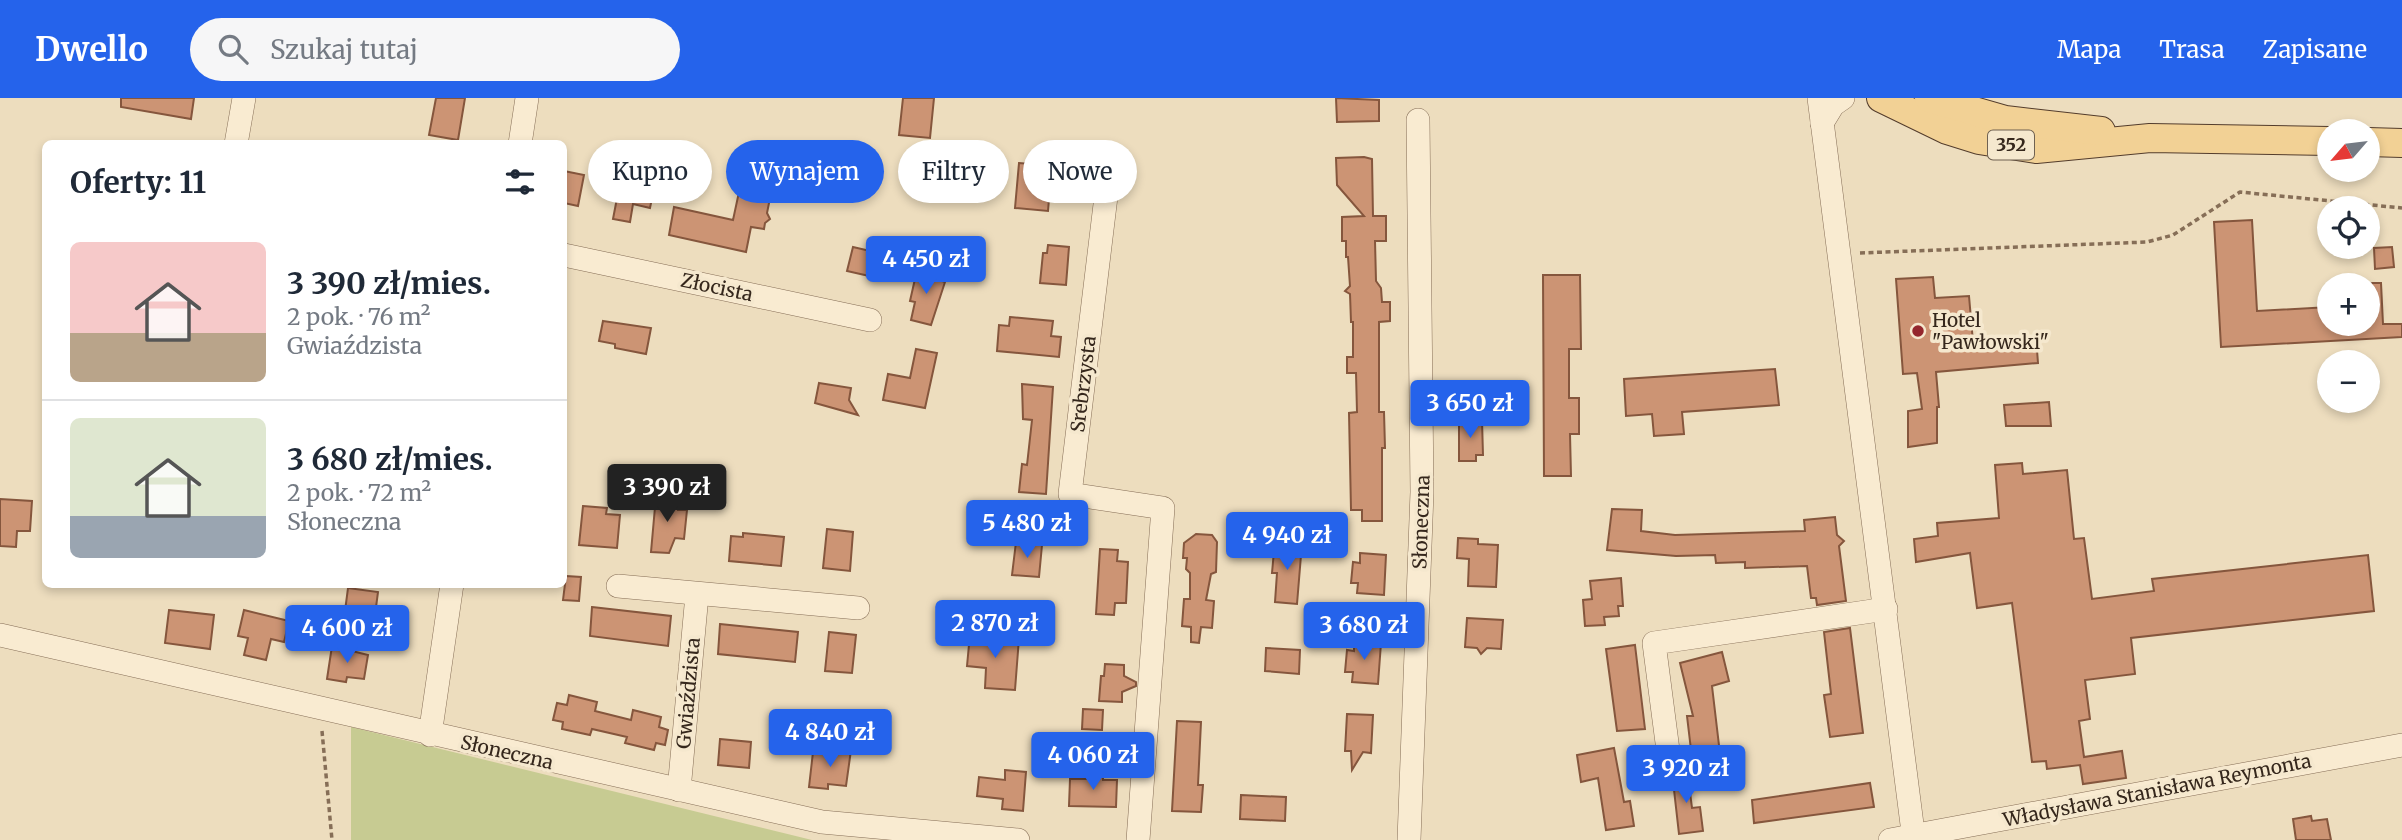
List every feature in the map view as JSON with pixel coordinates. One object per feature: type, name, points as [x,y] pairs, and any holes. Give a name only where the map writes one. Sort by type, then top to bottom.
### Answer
[{"type":"main road","name":"352","points":[[1881,98],[1947,130],[2006,145],[2036,149],[2150,138]]},
{"type":"main road","name":"352","points":[[1929,98],[2005,120],[2150,138],[2317,141]]},
{"type":"main road","points":[[2380,142],[2402,143]]},
{"type":"street","points":[[237,140],[244,98]]},
{"type":"street","points":[[521,140],[527,98]]},
{"type":"street","points":[[1819,98],[1886,609],[1913,839],[1890,840]]},
{"type":"street","points":[[1822,123],[1833,105],[1843,98]]},
{"type":"street","name":"Słoneczna","points":[[1409,840],[1422,492],[1418,120]]},
{"type":"street","name":"Srebrzysta","points":[[1105,203],[1070,494],[1163,508],[1138,840]]},
{"type":"street","name":"Złocista","points":[[567,256],[870,320]]},
{"type":"street","points":[[618,586],[858,608]]},
{"type":"street","points":[[430,735],[451,588]]},
{"type":"street","name":"Gwiaździsta","points":[[679,790],[697,595]]},
{"type":"street","points":[[1669,758],[1654,643],[1886,609]]},
{"type":"street","name":"Słoneczna","points":[[0,635],[320,710],[822,822],[1018,840]]},
{"type":"street","name":"Władysława Stanisława Reymonta","points":[[1913,839],[2402,745]]},
{"type":"path","points":[[1841,255],[2147,242],[2173,235],[2239,192],[2402,208]]},
{"type":"path","points":[[320,710],[332,840]]},
{"type":"green space","points":[[351,727],[812,840],[351,840]]},
{"type":"building","points":[[121,98],[194,98],[191,119],[121,107]]},
{"type":"building","points":[[436,98],[465,98],[458,140],[429,135]]},
{"type":"building","points":[[903,98],[934,98],[930,138],[899,135]]},
{"type":"building","points":[[1336,98],[1379,100],[1379,121],[1337,122]]},
{"type":"building","points":[[1336,158],[1372,159],[1373,216],[1386,216],[1386,241],[1375,241],[1376,281],[1381,288],[1382,302],[1390,302],[1390,321],[1379,322],[1379,412],[1384,412],[1385,448],[1382,448],[1382,521],[1362,521],[1362,510],[1351,510],[1349,413],[1357,412],[1356,373],[1347,373],[1347,357],[1353,357],[1353,322],[1350,294],[1345,291],[1350,286],[1346,241],[1342,241],[1342,217],[1364,216],[1337,185]]},
{"type":"building","points":[[1019,163],[1023,163],[1023,203],[1049,203],[1048,211],[1015,208]]},
{"type":"building","points":[[567,172],[584,175],[578,206],[567,204]]},
{"type":"building","points":[[616,203],[651,203],[650,208],[633,204],[630,222],[613,219]]},
{"type":"building","points":[[737,203],[769,203],[767,213],[770,219],[765,223],[764,229],[751,227],[746,252],[669,235],[674,207],[733,220]]},
{"type":"building","points":[[2252,220],[2257,311],[2317,308],[2317,336],[2380,336],[2381,283],[2383,324],[2402,324],[2402,337],[2221,347],[2214,222]]},
{"type":"building","points":[[1048,245],[1069,247],[1066,285],[1040,283],[1043,253],[1047,253]]},
{"type":"building","points":[[853,247],[883,254],[878,278],[847,271]]},
{"type":"building","points":[[2392,247],[2394,267],[2375,269],[2375,259],[2380,259],[2380,248]]},
{"type":"building","points":[[931,268],[939,280],[945,282],[931,325],[911,320],[915,302],[910,301],[917,270],[925,272]]},
{"type":"building","points":[[1543,275],[1580,275],[1581,349],[1569,349],[1569,398],[1579,398],[1579,434],[1570,434],[1571,476],[1544,476]]},
{"type":"building","points":[[1933,277],[1935,298],[1969,296],[1973,342],[2036,337],[2038,363],[1936,372],[1939,407],[1937,443],[1908,447],[1908,411],[1922,409],[1917,373],[1903,374],[1896,279]]},
{"type":"building","points":[[1010,317],[1053,321],[1051,336],[1061,337],[1059,357],[997,351],[999,325],[1009,326]]},
{"type":"building","points":[[603,321],[651,328],[646,354],[615,348],[615,344],[599,341]]},
{"type":"building","points":[[916,349],[937,353],[925,408],[883,400],[888,374],[910,378]]},
{"type":"building","points":[[1775,369],[1779,405],[1682,412],[1684,434],[1654,436],[1652,414],[1626,416],[1624,379]]},
{"type":"building","points":[[819,383],[851,388],[849,400],[858,415],[815,403]]},
{"type":"building","points":[[1022,384],[1053,387],[1046,494],[1019,492],[1022,464],[1027,465],[1032,420],[1023,419]]},
{"type":"building","points":[[2049,402],[2051,426],[2006,426],[2004,405]]},
{"type":"building","points":[[1459,420],[1482,420],[1483,455],[1476,455],[1476,461],[1459,461]]},
{"type":"building","points":[[2022,463],[2023,474],[2067,470],[2074,539],[2084,538],[2092,599],[2154,591],[2152,579],[2368,555],[2374,611],[2131,638],[2135,674],[2085,680],[2090,719],[2079,721],[2084,757],[2122,751],[2126,778],[2083,784],[2080,765],[2047,769],[2046,761],[2032,762],[2012,603],[1977,608],[1970,553],[1916,562],[1914,539],[1938,536],[1937,523],[1999,518],[1995,465]]},
{"type":"building","points":[[656,496],[678,498],[678,510],[687,510],[684,539],[675,538],[669,553],[651,552]]},
{"type":"building","points":[[0,499],[32,501],[30,531],[17,531],[16,547],[0,546]]},
{"type":"building","points":[[583,506],[607,508],[606,514],[620,515],[617,548],[579,545]]},
{"type":"building","points":[[1612,509],[1642,510],[1641,531],[1675,535],[1805,531],[1804,520],[1835,517],[1837,535],[1844,541],[1839,546],[1846,601],[1817,605],[1816,598],[1811,598],[1807,566],[1745,568],[1745,562],[1716,563],[1715,555],[1676,556],[1607,550]]},
{"type":"building","points":[[827,529],[853,532],[850,571],[823,568]]},
{"type":"building","points":[[743,533],[784,537],[781,566],[729,561],[731,536],[743,537]]},
{"type":"building","points":[[1196,534],[1212,535],[1217,542],[1216,572],[1211,574],[1206,600],[1214,601],[1212,628],[1201,627],[1199,643],[1191,642],[1191,627],[1182,626],[1184,599],[1190,599],[1190,573],[1186,569],[1187,558],[1183,558],[1184,543]]},
{"type":"building","points":[[1458,538],[1478,539],[1478,544],[1498,545],[1496,587],[1468,586],[1469,559],[1457,558]]},
{"type":"building","points":[[1016,542],[1042,545],[1039,577],[1012,575]]},
{"type":"building","points":[[1280,542],[1302,543],[1297,604],[1275,602],[1277,573],[1272,573],[1274,551],[1280,552]]},
{"type":"building","points":[[1100,549],[1118,550],[1117,561],[1128,562],[1126,603],[1115,603],[1114,615],[1096,614]]},
{"type":"building","points":[[1360,553],[1386,555],[1384,595],[1357,593],[1358,583],[1351,583],[1353,562],[1360,563]]},
{"type":"building","points":[[567,576],[581,577],[579,601],[563,600]]},
{"type":"building","points":[[1621,578],[1623,606],[1618,606],[1619,616],[1604,617],[1605,625],[1585,626],[1583,600],[1592,599],[1590,581]]},
{"type":"building","points":[[348,588],[378,592],[375,615],[345,611]]},
{"type":"building","points":[[592,607],[671,616],[668,646],[590,636]]},
{"type":"building","points":[[169,610],[214,615],[210,649],[165,643]]},
{"type":"building","points":[[244,610],[289,621],[284,642],[271,639],[266,660],[244,655],[248,638],[238,636]]},
{"type":"building","points":[[1467,618],[1503,620],[1501,649],[1487,648],[1481,654],[1477,648],[1465,647]]},
{"type":"building","points":[[720,624],[798,632],[795,662],[718,654]]},
{"type":"building","points":[[1850,628],[1863,733],[1830,737],[1824,695],[1831,694],[1824,632]]},
{"type":"building","points":[[829,632],[856,635],[852,673],[825,671]]},
{"type":"building","points":[[970,634],[1019,638],[1015,690],[985,688],[986,668],[967,666]]},
{"type":"building","points":[[1354,641],[1381,643],[1378,684],[1352,682],[1353,672],[1345,672],[1347,650],[1354,651]]},
{"type":"building","points":[[1635,645],[1645,729],[1617,731],[1606,649]]},
{"type":"building","points":[[332,646],[368,655],[364,679],[347,677],[346,682],[327,679]]},
{"type":"building","points":[[1266,648],[1300,650],[1299,674],[1265,671]]},
{"type":"building","points":[[1722,652],[1729,681],[1712,686],[1720,754],[1692,758],[1687,716],[1693,716],[1680,663]]},
{"type":"building","points":[[1105,664],[1124,665],[1124,676],[1136,682],[1136,686],[1122,692],[1122,702],[1099,701]]},
{"type":"building","points":[[569,695],[597,702],[595,711],[631,720],[633,710],[661,717],[659,727],[668,730],[665,745],[656,743],[654,750],[625,743],[627,737],[592,729],[590,735],[562,729],[563,722],[553,720],[557,703],[567,705]]},
{"type":"building","points":[[1083,709],[1103,710],[1102,730],[1082,729]]},
{"type":"building","points":[[1347,714],[1373,715],[1371,753],[1363,752],[1352,770],[1351,751],[1345,751]]},
{"type":"building","points":[[1177,721],[1201,722],[1198,785],[1203,785],[1201,812],[1172,811]]},
{"type":"building","points":[[720,739],[751,742],[749,768],[718,765]]},
{"type":"building","points":[[834,747],[851,750],[846,786],[828,784],[828,789],[809,787],[813,752],[832,755]]},
{"type":"building","points":[[1614,748],[1624,802],[1630,801],[1634,826],[1606,830],[1598,778],[1581,782],[1577,755]]},
{"type":"building","points":[[1687,769],[1692,808],[1700,807],[1703,831],[1679,834],[1672,772]]},
{"type":"building","points":[[1005,770],[1026,772],[1023,811],[1002,809],[1003,799],[977,796],[979,777],[1005,780]]},
{"type":"building","points":[[1086,774],[1103,775],[1103,780],[1117,780],[1116,807],[1069,806],[1070,779],[1086,779]]},
{"type":"building","points":[[1870,783],[1874,807],[1754,823],[1752,800]]},
{"type":"building","points":[[1241,795],[1286,797],[1285,821],[1240,819]]},
{"type":"building","points":[[2311,816],[2312,821],[2327,819],[2331,840],[2296,840],[2293,819]]},
{"type":"place","name":"Hotel \"Pawłowski\"","points":[[1918,331]]}]
